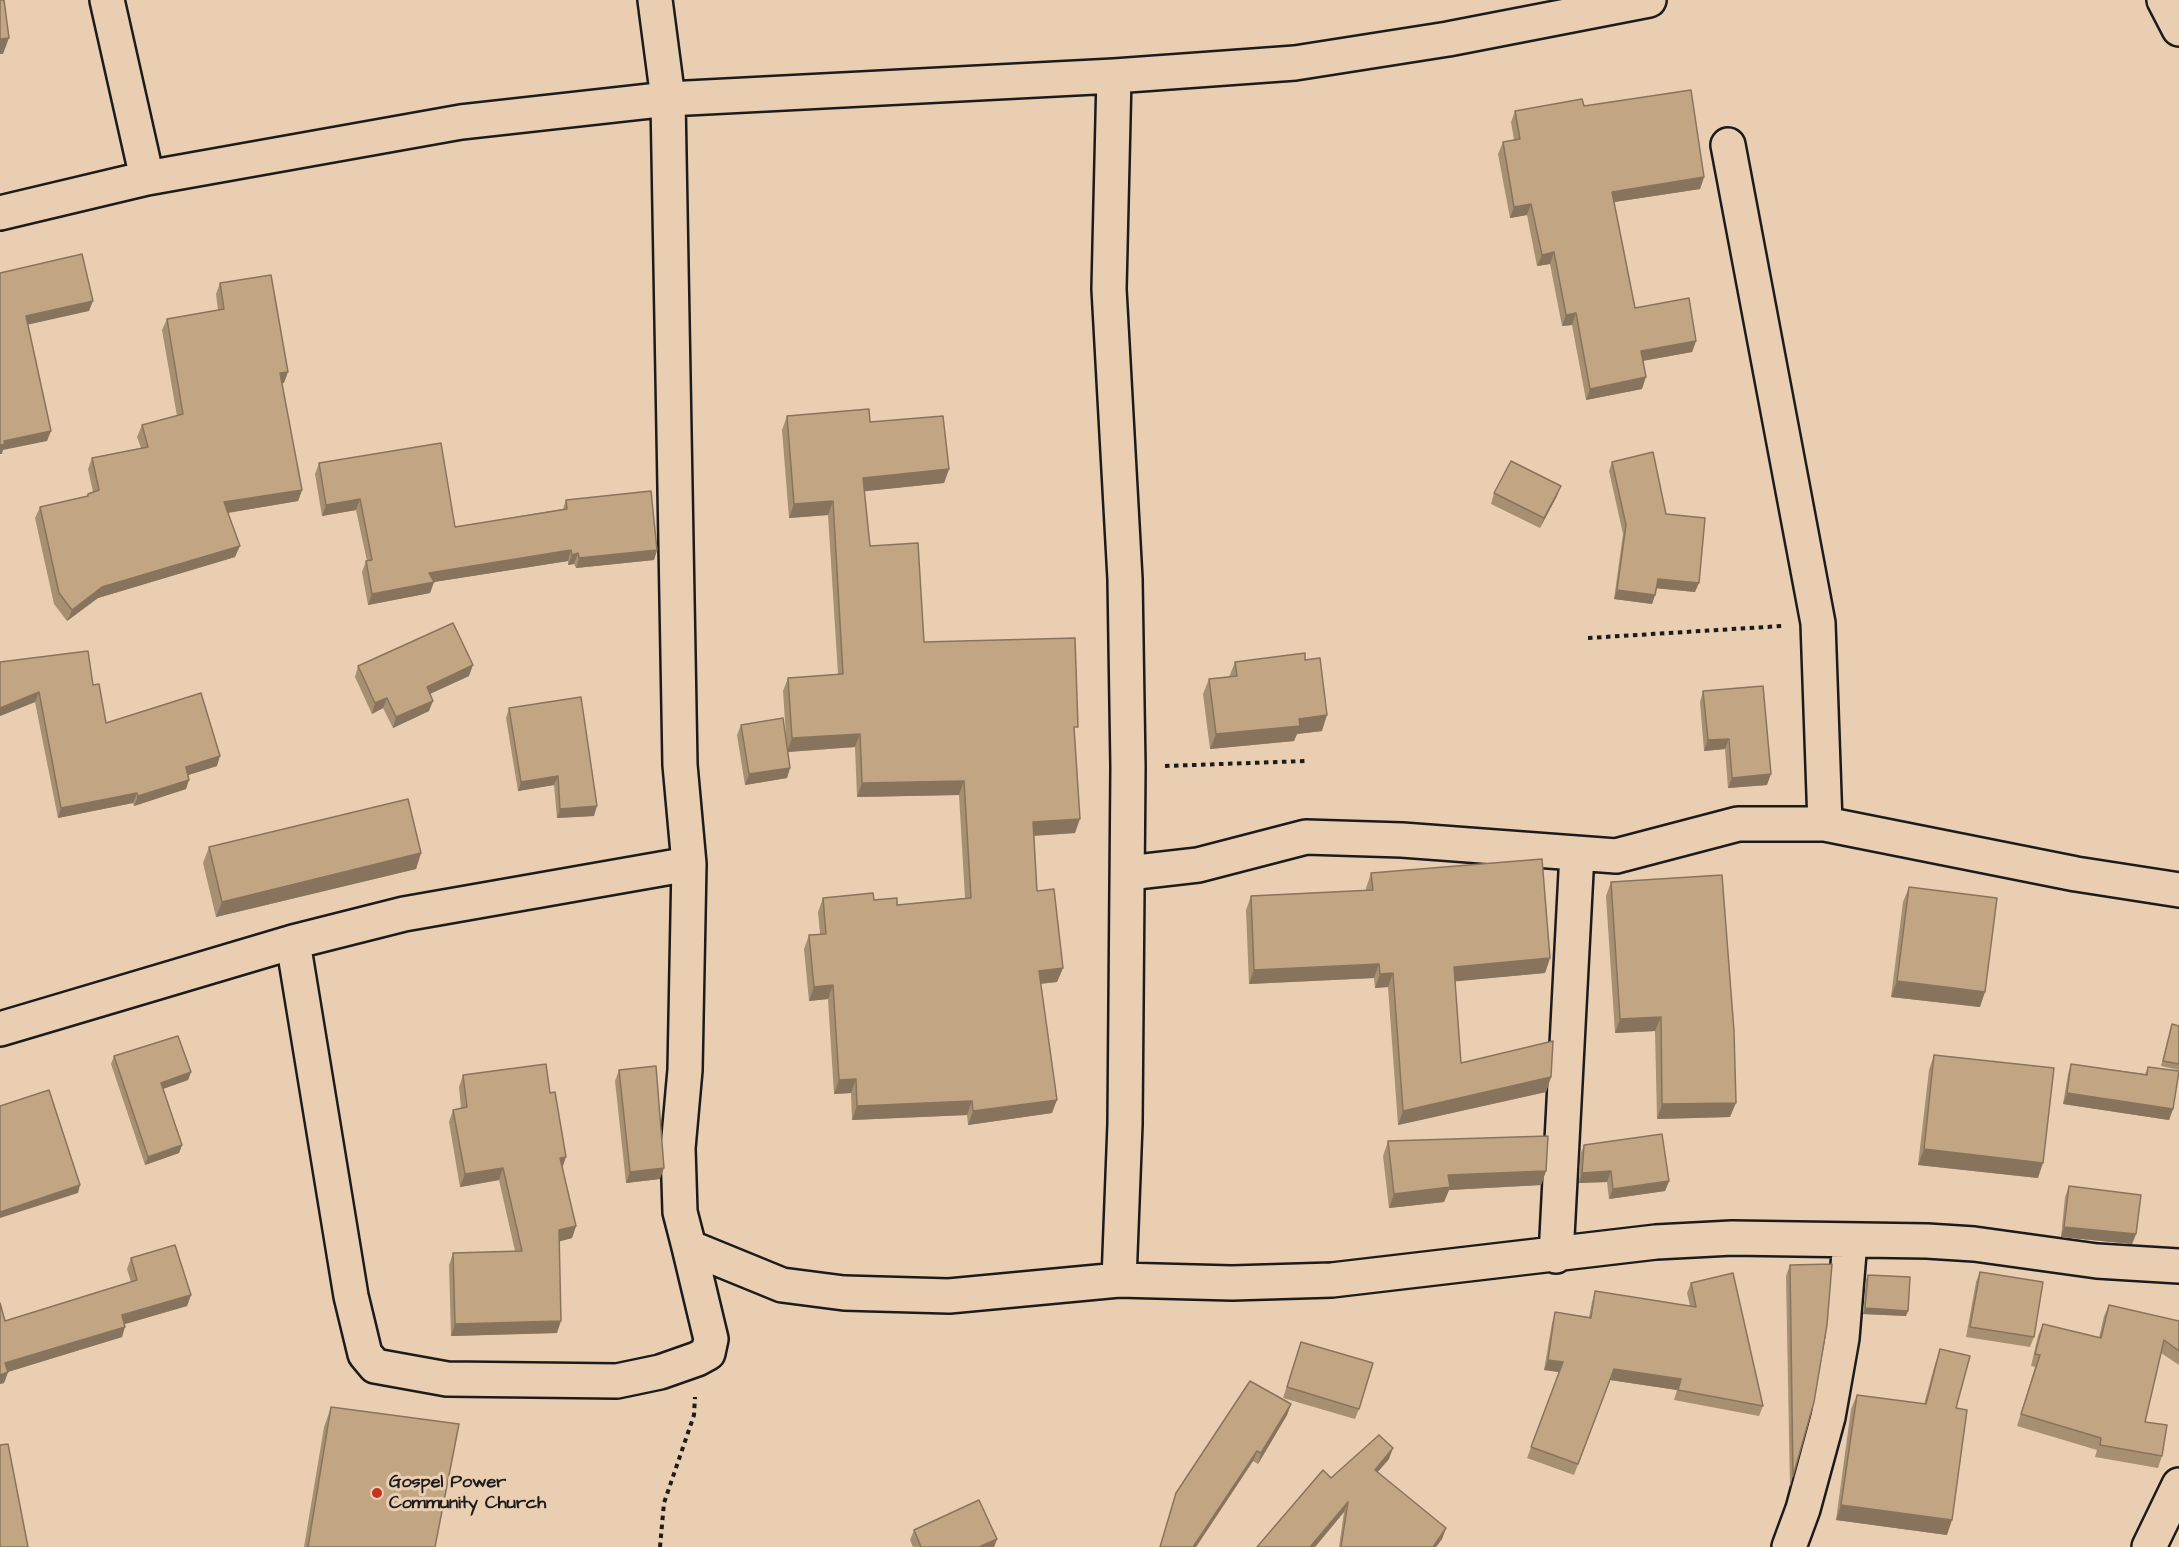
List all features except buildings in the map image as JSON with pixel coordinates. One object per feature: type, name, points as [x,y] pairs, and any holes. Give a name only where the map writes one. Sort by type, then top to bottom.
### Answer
[{"type":"street","points":[[107,0],[147,178]]},
{"type":"street","points":[[293,942],[351,1296],[359,1339],[370,1361],[383,1368],[447,1379],[617,1382],[660,1372],[708,1353],[711,1339],[680,1212],[678,1148],[684,1070],[689,864],[680,765],[668,99],[655,0]]},
{"type":"street","points":[[0,213],[147,178],[460,122],[668,99],[1114,76],[1295,63],[1448,39],[1649,0]]},
{"type":"street","points":[[2164,0],[2179,29]]},
{"type":"street","points":[[1114,76],[1109,289],[1125,568],[1128,767],[1125,1124],[1119,1280]]},
{"type":"street","points":[[1728,145],[1818,623],[1825,824]]},
{"type":"street","points":[[1128,873],[1198,865],[1306,837],[1402,840],[1616,856],[1738,824],[1825,824],[2076,874],[2179,890]]},
{"type":"street","points":[[1556,1256],[1577,853]]},
{"type":"street","points":[[0,1029],[293,942],[404,914],[689,864]]},
{"type":"street","points":[[689,1247],[782,1285],[844,1293],[950,1296],[1119,1280],[1232,1283],[1332,1280],[1556,1256],[1667,1241],[1732,1238],[1927,1240],[2097,1261],[2179,1266]]},
{"type":"street","points":[[1789,1547],[1803,1509],[1828,1418],[1842,1338],[1850,1241]]},
{"type":"street","points":[[2149,1547],[2179,1485]]},
{"type":"path","points":[[1588,638],[1818,623]]},
{"type":"path","points":[[1128,767],[1306,761]]},
{"type":"path","points":[[660,1547],[664,1503],[694,1415],[697,1359]]},
{"type":"place","name":"Gospel Power Community Church","points":[[377,1493]]}]
